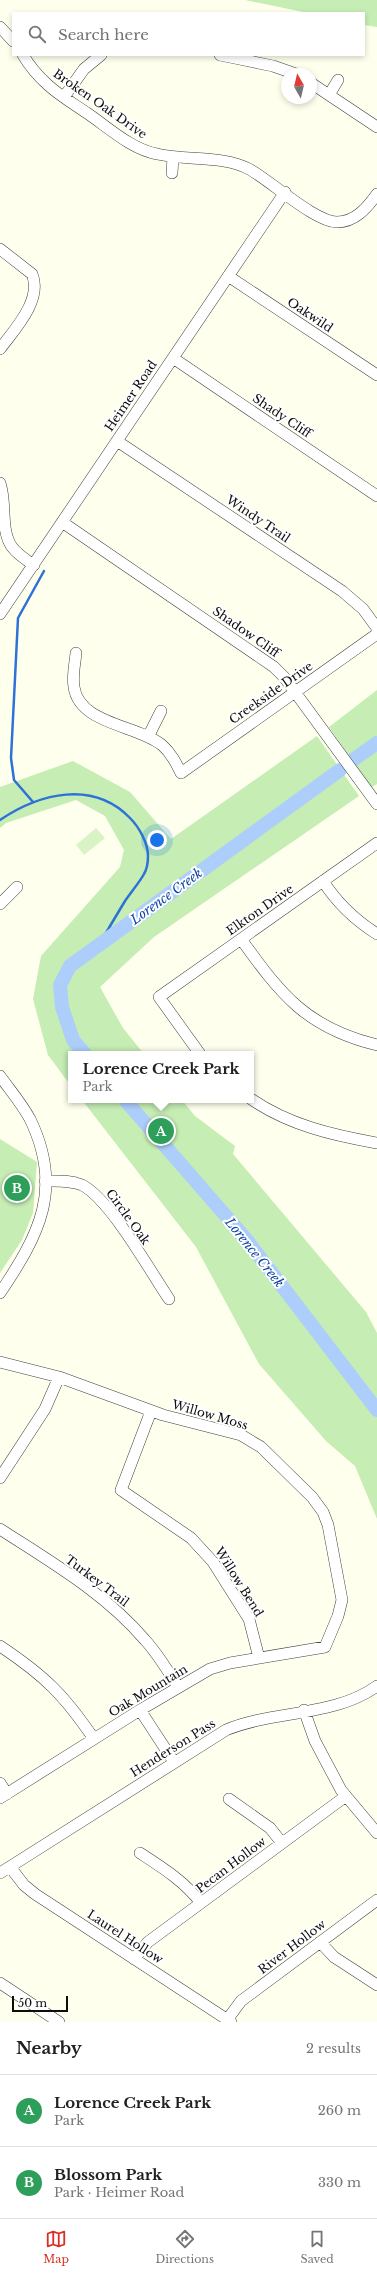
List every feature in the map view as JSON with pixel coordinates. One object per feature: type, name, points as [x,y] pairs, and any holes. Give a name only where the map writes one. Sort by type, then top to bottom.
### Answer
[{"type":"street","points":[[0,27],[12,40]]},
{"type":"street","name":"Broken Oak Drive","points":[[24,56],[36,74],[64,97],[130,143],[148,152],[173,157],[235,163],[250,170],[285,192],[318,216],[336,222],[347,221],[357,216],[376,197]]},
{"type":"street","points":[[64,97],[84,69],[100,56]]},
{"type":"street","points":[[225,56],[281,69]]},
{"type":"street","points":[[329,95],[338,80]]},
{"type":"street","points":[[317,87],[377,127]]},
{"type":"street","points":[[172,172],[173,157]]},
{"type":"street","name":"Heimer Road","points":[[0,614],[285,192]]},
{"type":"street","points":[[0,249],[32,274],[34,280],[32,298],[23,316],[0,349]]},
{"type":"street","name":"Oakwild","points":[[228,276],[377,375]]},
{"type":"street","name":"Shady Cliff","points":[[173,358],[377,496]]},
{"type":"street","name":"Windy Trail","points":[[117,441],[342,591],[363,609],[377,628]]},
{"type":"street","points":[[0,483],[5,502],[9,542],[18,553],[34,565]]},
{"type":"street","name":"Shadow Cliff","points":[[62,522],[268,662],[284,677],[377,804]]},
{"type":"street","name":"Creekside Drive","points":[[148,737],[163,746],[171,755],[181,773],[377,634]]},
{"type":"street","points":[[76,653],[74,687],[81,704],[95,715],[148,737],[161,711]]},
{"type":"street","name":"Elkton Drive","points":[[198,1051],[159,997],[377,843]]},
{"type":"street","points":[[323,881],[336,899],[355,918],[377,934]]},
{"type":"street","points":[[0,904],[17,886]]},
{"type":"street","points":[[241,939],[270,979],[300,1010],[326,1027],[342,1035],[377,1045]]},
{"type":"street","points":[[0,1076],[32,1124],[41,1149],[45,1182],[43,1212],[37,1229],[28,1251],[0,1293]]},
{"type":"street","points":[[254,1101],[264,1108],[304,1126],[377,1143]]},
{"type":"street","name":"Circle Oak","points":[[45,1182],[63,1181],[80,1185],[104,1202],[169,1299]]},
{"type":"street","name":"Willow Moss","points":[[0,1362],[59,1377],[151,1411],[248,1439],[261,1447],[312,1497],[320,1507],[328,1525],[341,1588],[338,1616],[325,1647]]},
{"type":"street","points":[[0,1478],[45,1409],[59,1377]]},
{"type":"street","name":"Willow Bend","points":[[151,1411],[121,1490],[186,1534],[213,1562],[249,1619],[259,1658]]},
{"type":"street","name":"Turkey Trail","points":[[0,1529],[96,1593],[122,1615],[146,1640],[178,1687]]},
{"type":"street","points":[[0,1646],[39,1673],[56,1689],[69,1702],[94,1739]]},
{"type":"street","name":"Oak Mountain","points":[[4,1796],[140,1710],[217,1666],[325,1647]]},
{"type":"street","name":"Henderson Pass","points":[[0,1874],[213,1737],[240,1724],[356,1698],[377,1686]]},
{"type":"street","points":[[140,1710],[174,1762]]},
{"type":"street","points":[[304,1710],[315,1740],[346,1796],[377,1833]]},
{"type":"street","points":[[0,1783],[4,1796]]},
{"type":"street","name":"Pecan Hollow","points":[[134,1959],[148,1942],[346,1796]]},
{"type":"street","points":[[230,1799],[270,1828],[282,1843]]},
{"type":"street","points":[[140,1852],[188,1886],[201,1903]]},
{"type":"street","name":"Laurel Hollow","points":[[10,1867],[24,1885],[35,1894],[229,2021]]},
{"type":"street","name":"River Hollow","points":[[229,2021],[241,2001],[377,1900]]},
{"type":"street","points":[[320,1942],[334,1957],[377,1985]]},
{"type":"street","points":[[0,1983],[59,2022]]},
{"type":"green space","points":[[245,0],[377,0],[377,27],[365,25],[365,12],[303,12]]},
{"type":"green space","points":[[377,690],[377,784],[371,788],[329,727]]},
{"type":"green space","points":[[317,736],[359,796],[154,937],[100,987],[123,1028],[142,1051],[68,1051],[68,1082],[48,1055],[33,999],[41,956],[120,867],[124,850],[105,816],[76,800],[6,823],[0,828],[0,787],[73,761],[130,792],[171,839]]},
{"type":"green space","points":[[96,828],[105,838],[84,855],[76,845]]},
{"type":"green space","points":[[84,1103],[184,1103],[195,1116],[235,1146],[233,1154],[366,1312],[377,1333],[377,1519],[355,1466],[326,1441],[259,1364],[196,1247]]},
{"type":"green space","points":[[0,1139],[37,1162],[33,1213],[22,1240],[0,1273]]},
{"type":"waterway","points":[[33,802],[14,780],[11,758],[18,618],[44,571]]},
{"type":"waterway","name":"Lorence Creek","points":[[353,760],[377,743]]},
{"type":"waterway","name":"Lorence Creek","points":[[82,1051],[73,1040],[62,1007],[60,985],[70,966],[340,770]]},
{"type":"waterway","points":[[0,820],[32,803],[49,797],[66,795],[83,795],[100,798],[115,806],[130,818],[140,831],[148,851],[148,863],[145,872],[125,901],[99,945]]},
{"type":"waterway","name":"Lorence Creek","points":[[128,1103],[246,1239],[377,1410]]},
{"type":"place","name":"Lorence Creek Park","points":[[161,1131]]},
{"type":"place","name":"Blossom Park","points":[[17,1188]]}]
